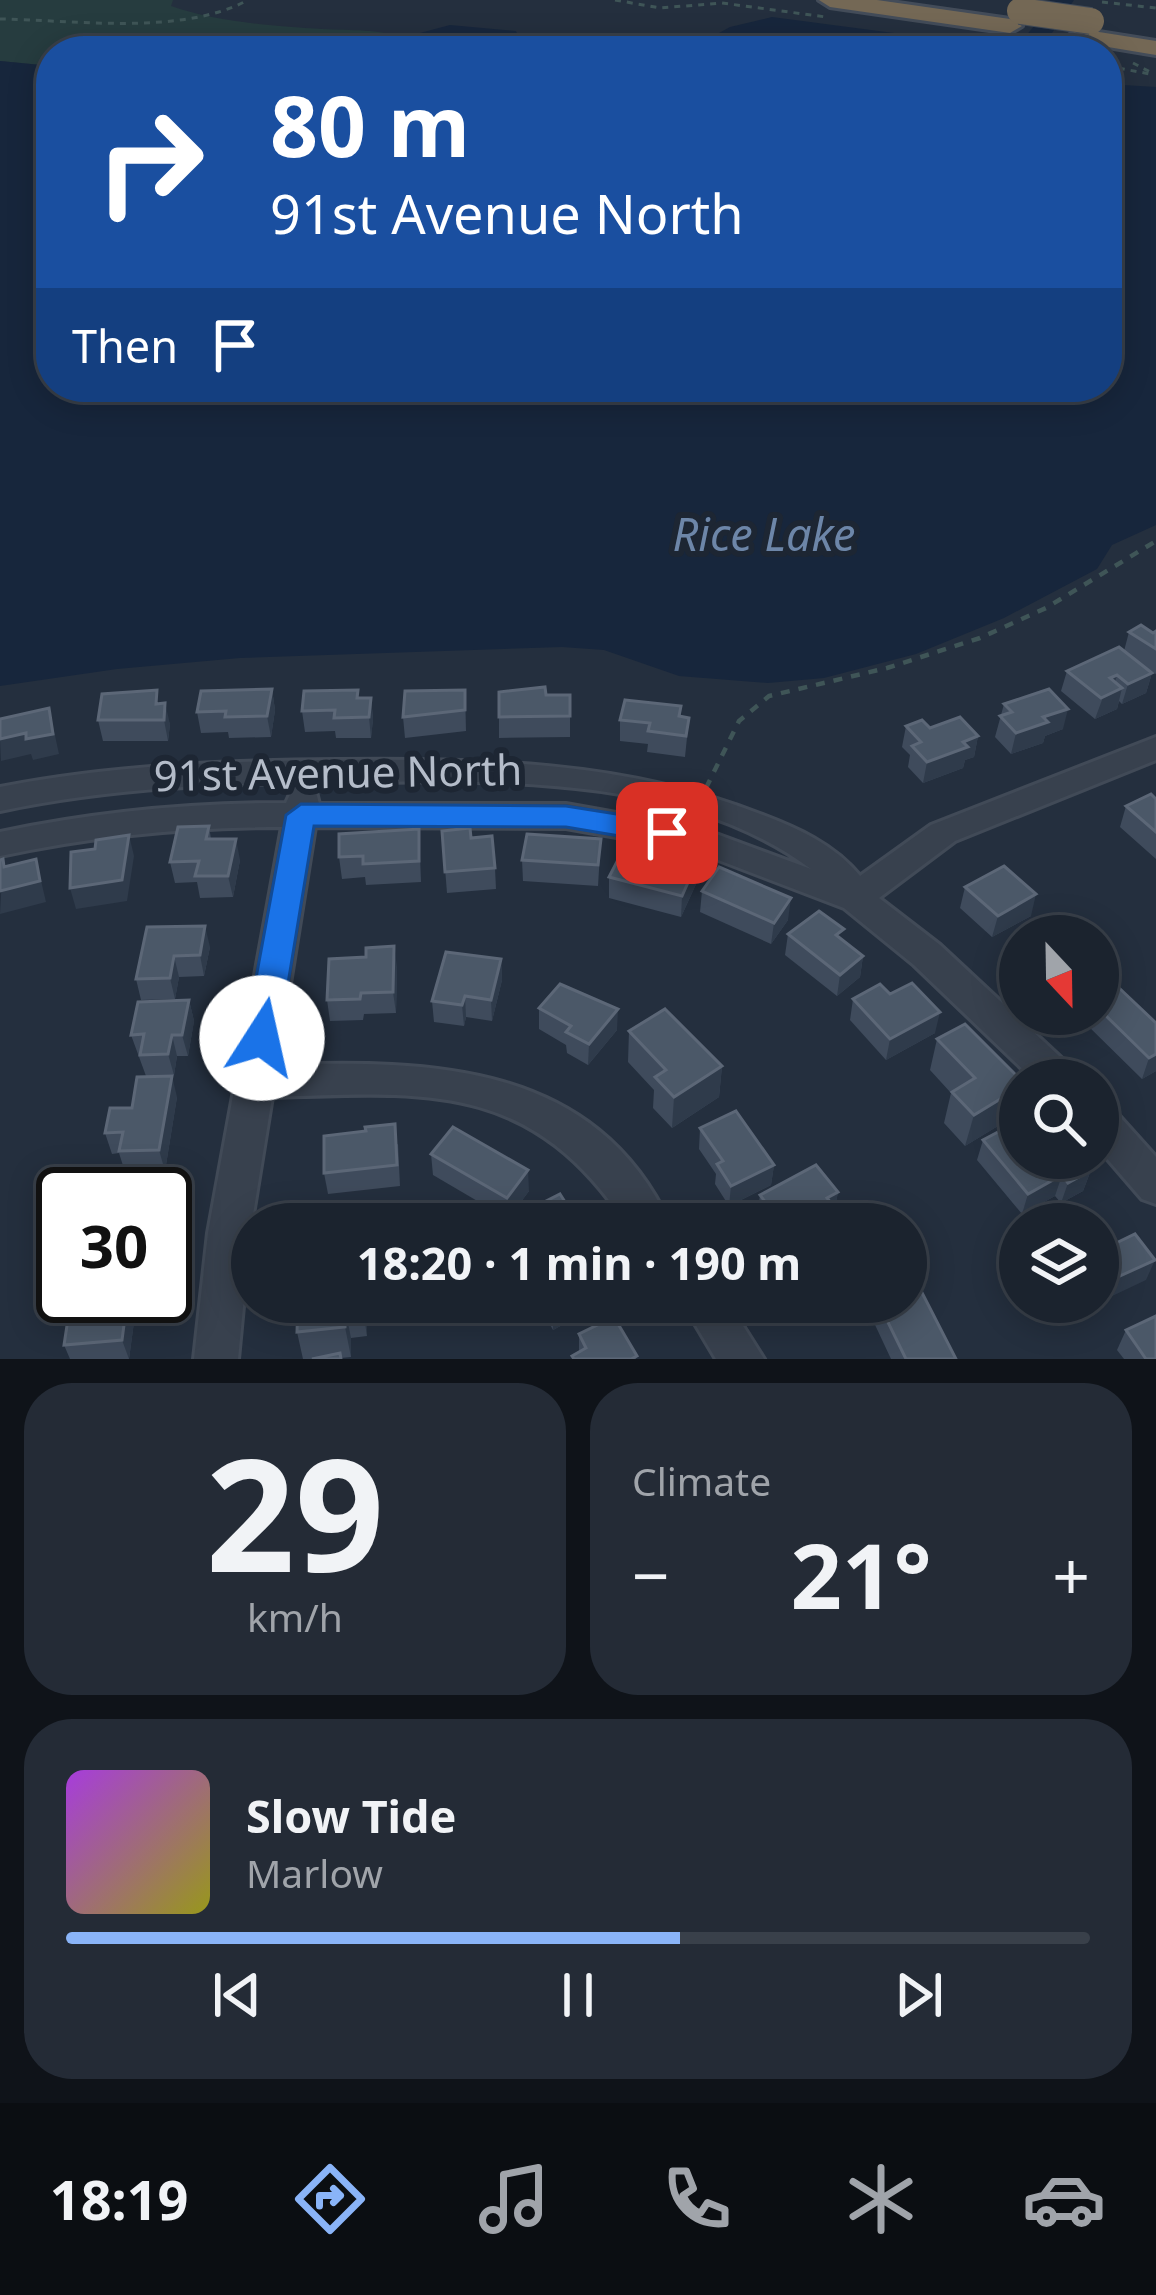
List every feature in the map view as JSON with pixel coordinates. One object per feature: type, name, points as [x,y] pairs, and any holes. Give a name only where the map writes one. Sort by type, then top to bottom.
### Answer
[{"type":"highway","points":[[944,0],[1008,28]]},
{"type":"highway","points":[[836,10],[1076,33],[1156,32]]},
{"type":"highway","points":[[1122,42],[1156,48]]},
{"type":"street","points":[[1037,1059],[927,955],[856,899],[943,833],[1153,754]]},
{"type":"street","name":"91st Avenue North","points":[[0,799],[138,775],[497,770],[625,782],[699,801],[784,837],[843,872],[856,899]]},
{"type":"street","points":[[215,1359],[229,1233],[309,771]]},
{"type":"street","name":"91st Avenue North","points":[[0,844],[147,819],[566,816],[700,840],[856,899]]},
{"type":"street","points":[[254,1082],[400,1078],[452,1082],[502,1096],[550,1117],[592,1148],[633,1203]]},
{"type":"street","points":[[1119,1144],[1156,1186]]},
{"type":"street","points":[[717,1323],[742,1359]]},
{"type":"path","points":[[0,19],[170,22],[224,14],[248,0]]},
{"type":"path","points":[[615,0],[660,8],[734,4],[836,10]]},
{"type":"path","points":[[1008,28],[1076,33],[1125,2],[1156,8]]},
{"type":"path","points":[[1122,68],[1156,74]]},
{"type":"path","points":[[702,795],[725,756],[733,727],[771,694],[965,644],[1031,616],[1129,552],[1156,541]]},
{"type":"green space","points":[[0,0],[173,0],[171,6],[226,20],[392,36],[36,36],[36,65],[0,61]]},
{"type":"water","points":[[1050,0],[1074,0],[1050,36],[1026,36],[1051,6]]},
{"type":"water","points":[[772,17],[917,36],[714,36]]},
{"type":"water","points":[[450,25],[516,31],[518,36],[414,36]]},
{"type":"water","name":"Rice Lake","points":[[0,61],[36,65],[36,402],[1122,402],[1122,85],[1156,87],[1156,525],[1112,545],[1097,569],[1004,618],[916,654],[824,678],[768,683],[679,676],[604,650],[562,647],[240,658],[0,686]]},
{"type":"building","points":[[1141,625],[1156,631],[1156,649],[1129,632]]},
{"type":"building","points":[[1119,647],[1152,673],[1128,684],[1117,675],[1110,678],[1122,688],[1101,698],[1067,671]]},
{"type":"building","points":[[545,687],[546,695],[570,695],[570,716],[499,717],[499,692]]},
{"type":"building","points":[[272,689],[267,716],[197,712],[201,691]]},
{"type":"building","points":[[1049,689],[1068,709],[1043,717],[1048,722],[1016,733],[1000,716],[1012,712],[1004,704]]},
{"type":"building","points":[[157,690],[156,704],[165,703],[164,720],[98,720],[102,694]]},
{"type":"building","points":[[358,690],[357,698],[371,698],[369,717],[334,718],[335,710],[302,711],[304,691]]},
{"type":"building","points":[[465,690],[465,710],[403,717],[405,691]]},
{"type":"building","points":[[625,700],[681,706],[679,716],[689,718],[686,736],[648,731],[650,723],[620,720]]},
{"type":"building","points":[[49,708],[53,734],[0,739],[0,719]]},
{"type":"building","points":[[960,717],[978,736],[963,742],[968,747],[927,762],[912,746],[921,742],[906,726],[922,720],[930,728]]},
{"type":"building","points":[[1151,794],[1156,799],[1156,832],[1126,806]]},
{"type":"building","points":[[209,826],[206,839],[236,839],[228,876],[195,876],[199,861],[170,862],[178,827]]},
{"type":"building","points":[[470,828],[471,838],[492,836],[495,868],[445,872],[442,831]]},
{"type":"building","points":[[419,829],[419,861],[363,864],[363,856],[339,857],[339,834]]},
{"type":"building","points":[[527,834],[601,839],[598,865],[522,860]]},
{"type":"building","points":[[129,835],[122,880],[70,888],[71,852],[95,849],[96,840]]},
{"type":"building","points":[[623,850],[669,863],[674,853],[698,860],[682,896],[609,877]]},
{"type":"building","points":[[3,859],[4,867],[36,859],[40,881],[0,891]]},
{"type":"building","points":[[1004,866],[1036,894],[998,916],[965,887]]},
{"type":"building","points":[[719,867],[791,898],[774,923],[702,891]]},
{"type":"building","points":[[819,911],[844,929],[836,935],[863,956],[840,975],[788,934]]},
{"type":"building","points":[[205,926],[200,955],[174,956],[170,978],[136,979],[147,927]]},
{"type":"building","points":[[394,946],[393,992],[327,1000],[329,959],[366,957],[366,948]]},
{"type":"building","points":[[446,952],[501,959],[491,1000],[465,996],[462,1005],[432,1001]]},
{"type":"building","points":[[912,983],[940,1012],[890,1039],[853,999],[880,984],[890,994]]},
{"type":"building","points":[[560,984],[618,1009],[589,1044],[566,1032],[571,1026],[539,1008]]},
{"type":"building","points":[[1119,988],[1156,1023],[1156,1054],[1149,1058],[1119,1029]]},
{"type":"building","points":[[189,1000],[182,1035],[172,1035],[168,1054],[140,1055],[144,1034],[131,1035],[138,1002]]},
{"type":"building","points":[[665,1009],[722,1066],[674,1097],[655,1077],[666,1070],[629,1031]]},
{"type":"building","points":[[965,1024],[1000,1059],[999,1100],[974,1115],[952,1092],[975,1078],[937,1039]]},
{"type":"building","points":[[172,1076],[159,1150],[119,1151],[123,1132],[105,1133],[110,1108],[132,1108],[137,1077]]},
{"type":"building","points":[[736,1111],[774,1165],[731,1186],[717,1164],[723,1161],[700,1128]]},
{"type":"building","points":[[395,1124],[397,1165],[324,1173],[324,1136]]},
{"type":"building","points":[[453,1127],[528,1170],[507,1198],[431,1154]]},
{"type":"building","points":[[999,1132],[999,1159],[983,1140]]},
{"type":"building","points":[[816,1165],[838,1192],[827,1198],[831,1203],[766,1203],[760,1195]]},
{"type":"building","points":[[1016,1179],[1055,1179],[1028,1194]]},
{"type":"building","points":[[560,1194],[566,1203],[542,1203]]},
{"type":"building","points":[[1135,1234],[1155,1260],[1119,1276],[1119,1242]]},
{"type":"building","points":[[927,1302],[956,1359],[906,1359],[888,1323],[927,1323]]},
{"type":"building","points":[[1156,1316],[1156,1359],[1146,1359],[1126,1330]]},
{"type":"building","points":[[67,1323],[124,1323],[122,1340],[64,1345]]},
{"type":"building","points":[[297,1323],[345,1323],[345,1327],[297,1332]]},
{"type":"building","points":[[602,1323],[618,1323],[637,1356],[574,1359],[586,1348],[579,1334]]},
{"type":"route","points":[[262,1038],[301,815],[566,816],[667,833]]}]
